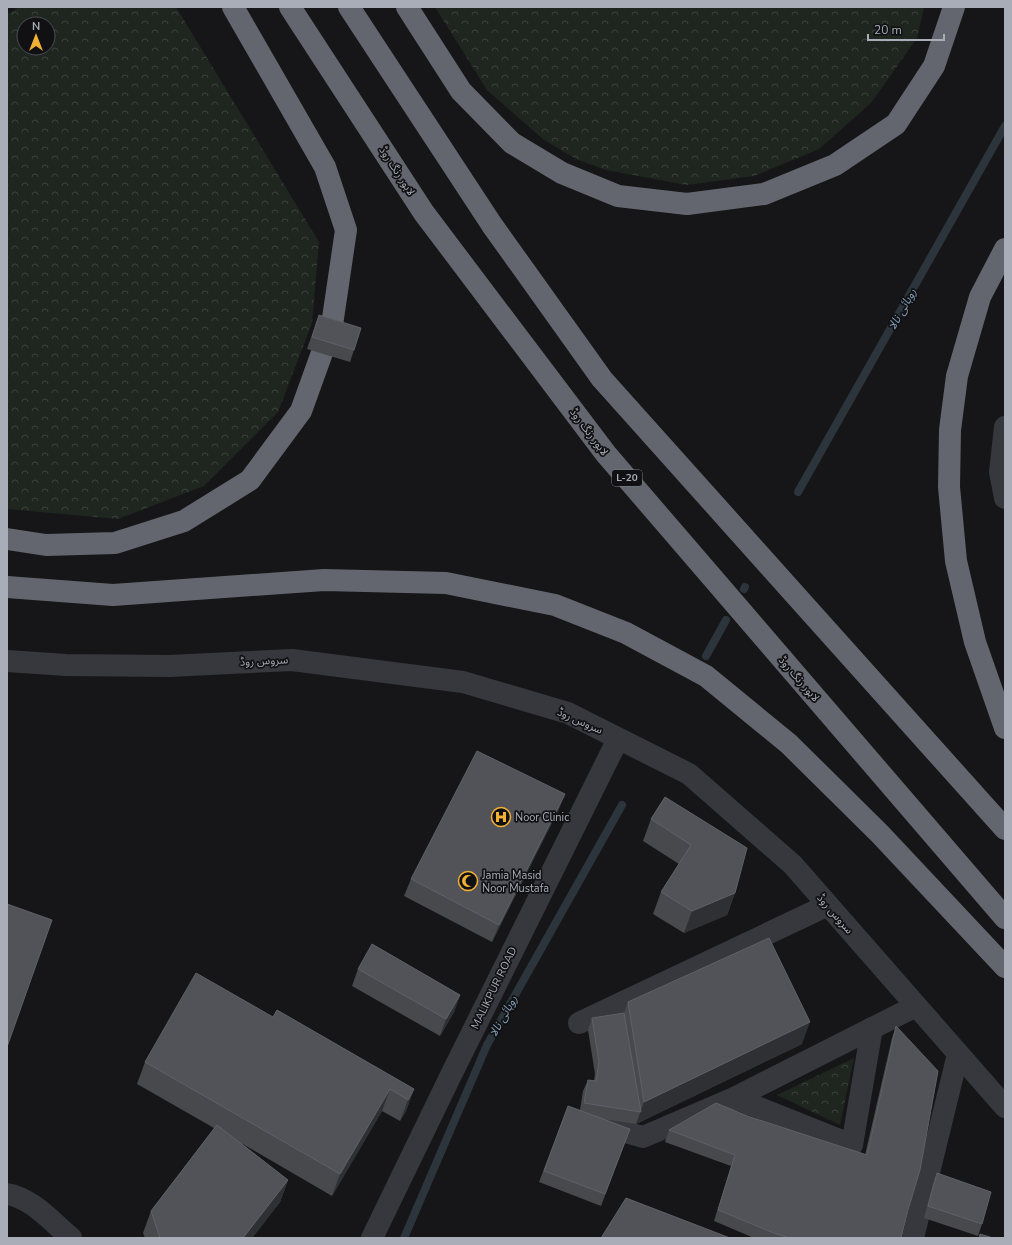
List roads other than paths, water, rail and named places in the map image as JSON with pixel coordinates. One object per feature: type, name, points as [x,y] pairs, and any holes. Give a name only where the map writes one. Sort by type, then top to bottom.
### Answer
[{"type":"highway","points":[[7,539],[46,545],[115,543],[184,521],[250,480],[301,411],[332,325],[346,230],[325,167],[233,7]]},
{"type":"highway","name":"لاہور رنگ روڈ","points":[[290,7],[424,213],[606,454],[1005,918]]},
{"type":"highway","points":[[349,7],[492,225],[602,379],[1005,829]]},
{"type":"highway","points":[[407,7],[462,91],[512,143],[562,173],[618,196],[687,204],[764,194],[835,165],[896,124],[934,66],[954,7]]},
{"type":"highway","points":[[1005,249],[980,297],[957,376],[950,430],[949,487],[956,561],[975,642],[1005,728]]},
{"type":"highway","points":[[7,587],[113,595],[324,580],[446,583],[554,605],[626,632],[706,676],[789,744],[880,834],[1005,967]]},
{"type":"street","points":[[1005,427],[1000,472],[1005,498]]},
{"type":"street","name":"سروس روڈ","points":[[7,661],[66,665],[169,666],[292,660],[462,682],[568,713],[689,774],[793,865],[1005,1107]]},
{"type":"street","name":"MALIKPUR ROAD","points":[[372,1238],[451,1075],[618,739]]},
{"type":"street","points":[[579,1023],[828,905]]},
{"type":"street","points":[[584,1120],[643,1137],[734,1098],[916,1006]]},
{"type":"street","points":[[734,1098],[852,1145],[872,1028]]},
{"type":"street","points":[[913,1238],[958,1054]]},
{"type":"street","points":[[7,1194],[15,1195],[32,1204],[71,1238]]},
{"type":"waterway","name":"روہائی نالا","points":[[798,492],[1005,126]]},
{"type":"waterway","name":"روہائی نالا","points":[[706,656],[726,620]]},
{"type":"waterway","name":"روہائی نالا","points":[[404,1238],[487,1045],[622,805]]},
{"type":"place","name":"Noor Clinic","points":[[501,817]]},
{"type":"place","name":"Jamia Masid Noor Mustafa","points":[[468,881]]}]
